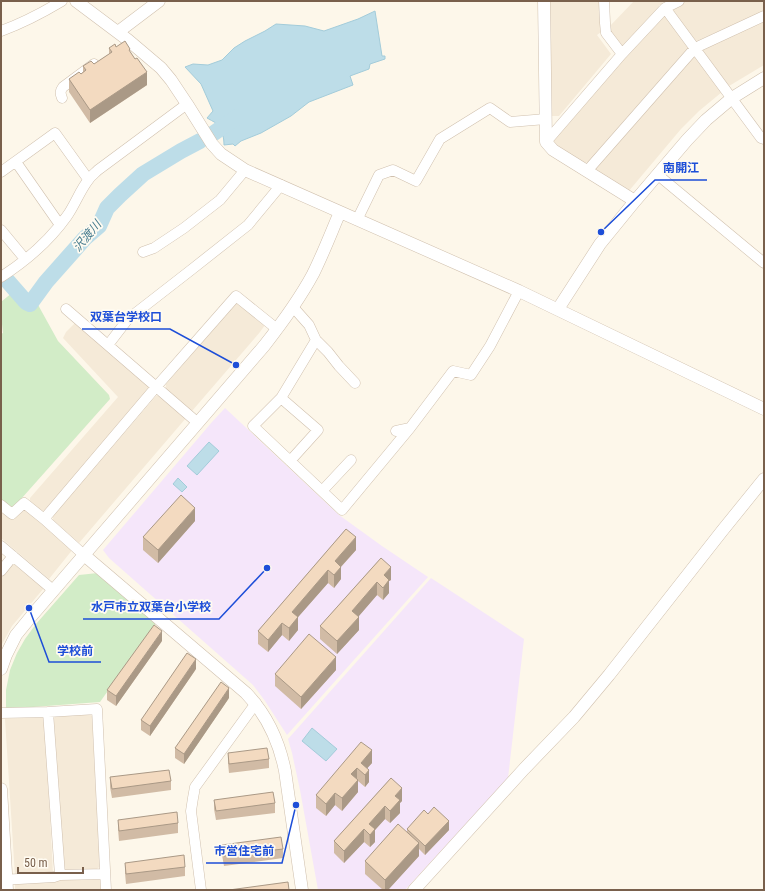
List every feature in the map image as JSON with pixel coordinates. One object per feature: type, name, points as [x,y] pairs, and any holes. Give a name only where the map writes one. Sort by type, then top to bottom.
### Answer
[{"type":"street","points":[[1,31],[18,25],[62,1]]},
{"type":"street","points":[[76,1],[118,32],[125,42],[161,68],[171,80],[212,144],[221,154],[245,170],[519,291],[764,409]]},
{"type":"street","points":[[118,32],[160,1]]},
{"type":"street","points":[[544,1],[546,142],[553,150],[635,201]]},
{"type":"street","points":[[604,1],[604,24],[606,33],[622,54]]},
{"type":"street","points":[[546,142],[622,54],[665,8],[679,1]]},
{"type":"street","points":[[665,8],[761,138],[764,139]]},
{"type":"street","points":[[587,171],[695,48],[764,16]]},
{"type":"street","points":[[62,98],[60,93],[63,87],[104,57]]},
{"type":"street","points":[[558,309],[600,244],[696,130],[732,98],[764,78]]},
{"type":"street","points":[[1,276],[25,259],[60,225],[68,215],[88,179],[187,104]]},
{"type":"street","points":[[357,220],[379,175],[393,170],[416,180],[440,139],[490,108],[510,122],[546,119]]},
{"type":"street","points":[[1,172],[55,133],[88,179]]},
{"type":"street","points":[[16,162],[60,225]]},
{"type":"street","points":[[143,252],[154,248],[184,228],[220,200],[245,170]]},
{"type":"street","points":[[658,175],[764,263]]},
{"type":"street","points":[[108,345],[128,319],[248,225],[281,185]]},
{"type":"street","points":[[1,669],[16,635],[277,329],[293,307],[313,274],[340,212]]},
{"type":"street","points":[[1,230],[25,259]]},
{"type":"street","points":[[316,340],[281,398],[253,426],[342,510],[410,428],[453,371],[471,376],[490,346],[519,291]]},
{"type":"street","points":[[44,519],[156,387],[236,296],[277,329]]},
{"type":"street","points":[[293,307],[309,325],[316,340],[355,383]]},
{"type":"street","points":[[66,309],[198,423]]},
{"type":"street","points":[[281,398],[318,430],[290,461]]},
{"type":"street","points":[[396,431],[410,428]]},
{"type":"street","points":[[322,491],[350,460]]},
{"type":"street","points":[[414,890],[574,717],[764,479]]},
{"type":"street","points":[[1,505],[12,514],[24,503],[256,703],[270,727],[282,755],[302,890]]},
{"type":"street","points":[[1,546],[53,590]]},
{"type":"street","points":[[1,571],[13,556]]},
{"type":"street","points":[[201,890],[191,811],[195,787],[256,703]]},
{"type":"street","points":[[1,713],[97,709],[106,890]]},
{"type":"street","points":[[48,712],[60,875]]},
{"type":"street","points":[[1,788],[5,883],[60,875],[105,874]]},
{"type":"shaded area","points":[[547,1],[600,1],[601,32],[597,35],[611,54],[559,116],[549,116]]},
{"type":"shaded area","points":[[634,1],[664,1],[623,46],[620,46],[609,31],[609,27]]},
{"type":"shaded area","points":[[684,1],[764,1],[764,11],[697,41],[693,39],[672,10]]},
{"type":"shaded area","points":[[666,16],[687,46],[687,49],[588,162],[584,163],[554,144],[553,140],[661,17]]},
{"type":"shaded area","points":[[764,20],[764,65],[729,86],[703,51],[703,48]]},
{"type":"shaded area","points":[[692,57],[696,57],[722,92],[699,111],[681,129],[628,192],[596,171],[595,168]]},
{"type":"shaded area","points":[[235,304],[239,304],[265,325],[192,411],[166,389],[166,384]]},
{"type":"shaded area","points":[[75,323],[149,385],[150,390],[46,510],[42,511],[30,501],[30,498],[118,397],[63,338],[66,332]]},
{"type":"shaded area","points":[[160,395],[186,418],[79,543],[53,520],[53,516],[156,396]]},
{"type":"shaded area","points":[[225,408],[339,515],[428,577],[287,735],[253,685],[109,558],[103,550]]},
{"type":"shaded area","points":[[1,509],[26,509],[73,549],[49,579],[1,538]]},
{"type":"shaded area","points":[[17,564],[44,588],[12,626],[1,646],[1,578],[12,565]]},
{"type":"shaded area","points":[[431,578],[524,639],[508,778],[405,890],[318,890],[300,790],[288,739]]},
{"type":"shaded area","points":[[89,714],[92,716],[100,866],[97,869],[65,871],[61,868],[54,718],[56,716]]},
{"type":"shaded area","points":[[42,717],[45,719],[53,874],[15,876],[5,719]]},
{"type":"shaded area","points":[[98,877],[101,880],[102,890],[15,890],[15,883]]},
{"type":"green space","points":[[13,292],[28,311],[37,303],[58,341],[109,395],[110,399],[13,508],[10,508],[1,501],[1,334],[3,333],[1,302]]},
{"type":"green space","points":[[98,573],[156,623],[100,702],[6,709],[6,690],[10,670],[25,639],[36,624],[79,575]]},
{"type":"water","points":[[375,11],[382,56],[385,56],[385,59],[370,64],[369,69],[350,76],[353,85],[309,102],[291,116],[261,133],[241,141],[235,146],[233,144],[224,145],[220,128],[216,123],[207,118],[213,111],[201,84],[185,67],[193,64],[208,65],[222,60],[234,48],[276,24],[305,26],[324,31],[358,19]]},
{"type":"water","points":[[209,442],[219,451],[197,475],[187,466]]},
{"type":"water","points":[[178,478],[187,487],[182,492],[173,484]]},
{"type":"water","points":[[312,728],[337,749],[326,761],[302,741]]},
{"type":"building","points":[[125,41],[135,59],[137,58],[147,72],[90,110],[69,79],[79,72],[81,74],[86,70],[83,66],[91,61],[94,64],[112,52],[109,48],[115,44],[116,47]]},
{"type":"building","points":[[181,495],[195,508],[158,550],[143,537]]},
{"type":"building","points":[[346,529],[356,537],[335,561],[341,567],[334,575],[328,570],[292,612],[298,617],[289,628],[282,623],[268,640],[258,631]]},
{"type":"building","points":[[381,558],[391,567],[384,575],[389,580],[383,588],[377,582],[352,611],[359,617],[337,641],[320,626]]},
{"type":"building","points":[[154,625],[162,631],[116,696],[107,690]]},
{"type":"building","points":[[309,634],[336,657],[301,697],[275,674]]},
{"type":"building","points":[[187,653],[196,659],[150,726],[141,720]]},
{"type":"building","points":[[221,682],[229,688],[184,754],[175,748]]},
{"type":"building","points":[[361,742],[372,750],[361,763],[369,770],[365,775],[357,768],[351,774],[358,780],[342,798],[335,793],[326,804],[316,795]]},
{"type":"building","points":[[267,748],[269,759],[229,764],[228,753]]},
{"type":"building","points":[[169,770],[171,781],[112,789],[110,777]]},
{"type":"building","points":[[391,778],[402,788],[395,796],[400,800],[390,811],[385,806],[369,824],[375,829],[370,835],[364,829],[344,851],[334,841]]},
{"type":"building","points":[[273,792],[275,803],[216,811],[214,800]]},
{"type":"building","points":[[434,807],[449,821],[425,846],[407,829],[424,810],[428,814]]},
{"type":"building","points":[[177,812],[178,823],[119,831],[118,820]]},
{"type":"building","points":[[398,824],[419,843],[385,880],[365,861]]},
{"type":"building","points":[[281,837],[283,849],[224,856],[222,845]]},
{"type":"building","points":[[184,855],[185,867],[126,874],[125,863]]},
{"type":"building","points":[[288,882],[289,890],[229,890]]},
{"type":"waterway","name":"沢渡川","points":[[214,133],[237,117]]},
{"type":"waterway","name":"沢渡川","points":[[5,278],[26,302],[30,304],[46,282],[85,238],[99,226],[107,208],[120,195],[143,174],[200,141]]},
{"type":"place","name":"南開江","points":[[601,232]]},
{"type":"place","name":"双葉台学校口","points":[[236,365]]},
{"type":"place","name":"水戸市立双葉台小学校","points":[[267,568]]},
{"type":"place","name":"学校前","points":[[29,608]]},
{"type":"place","name":"市営住宅前","points":[[296,805]]}]
